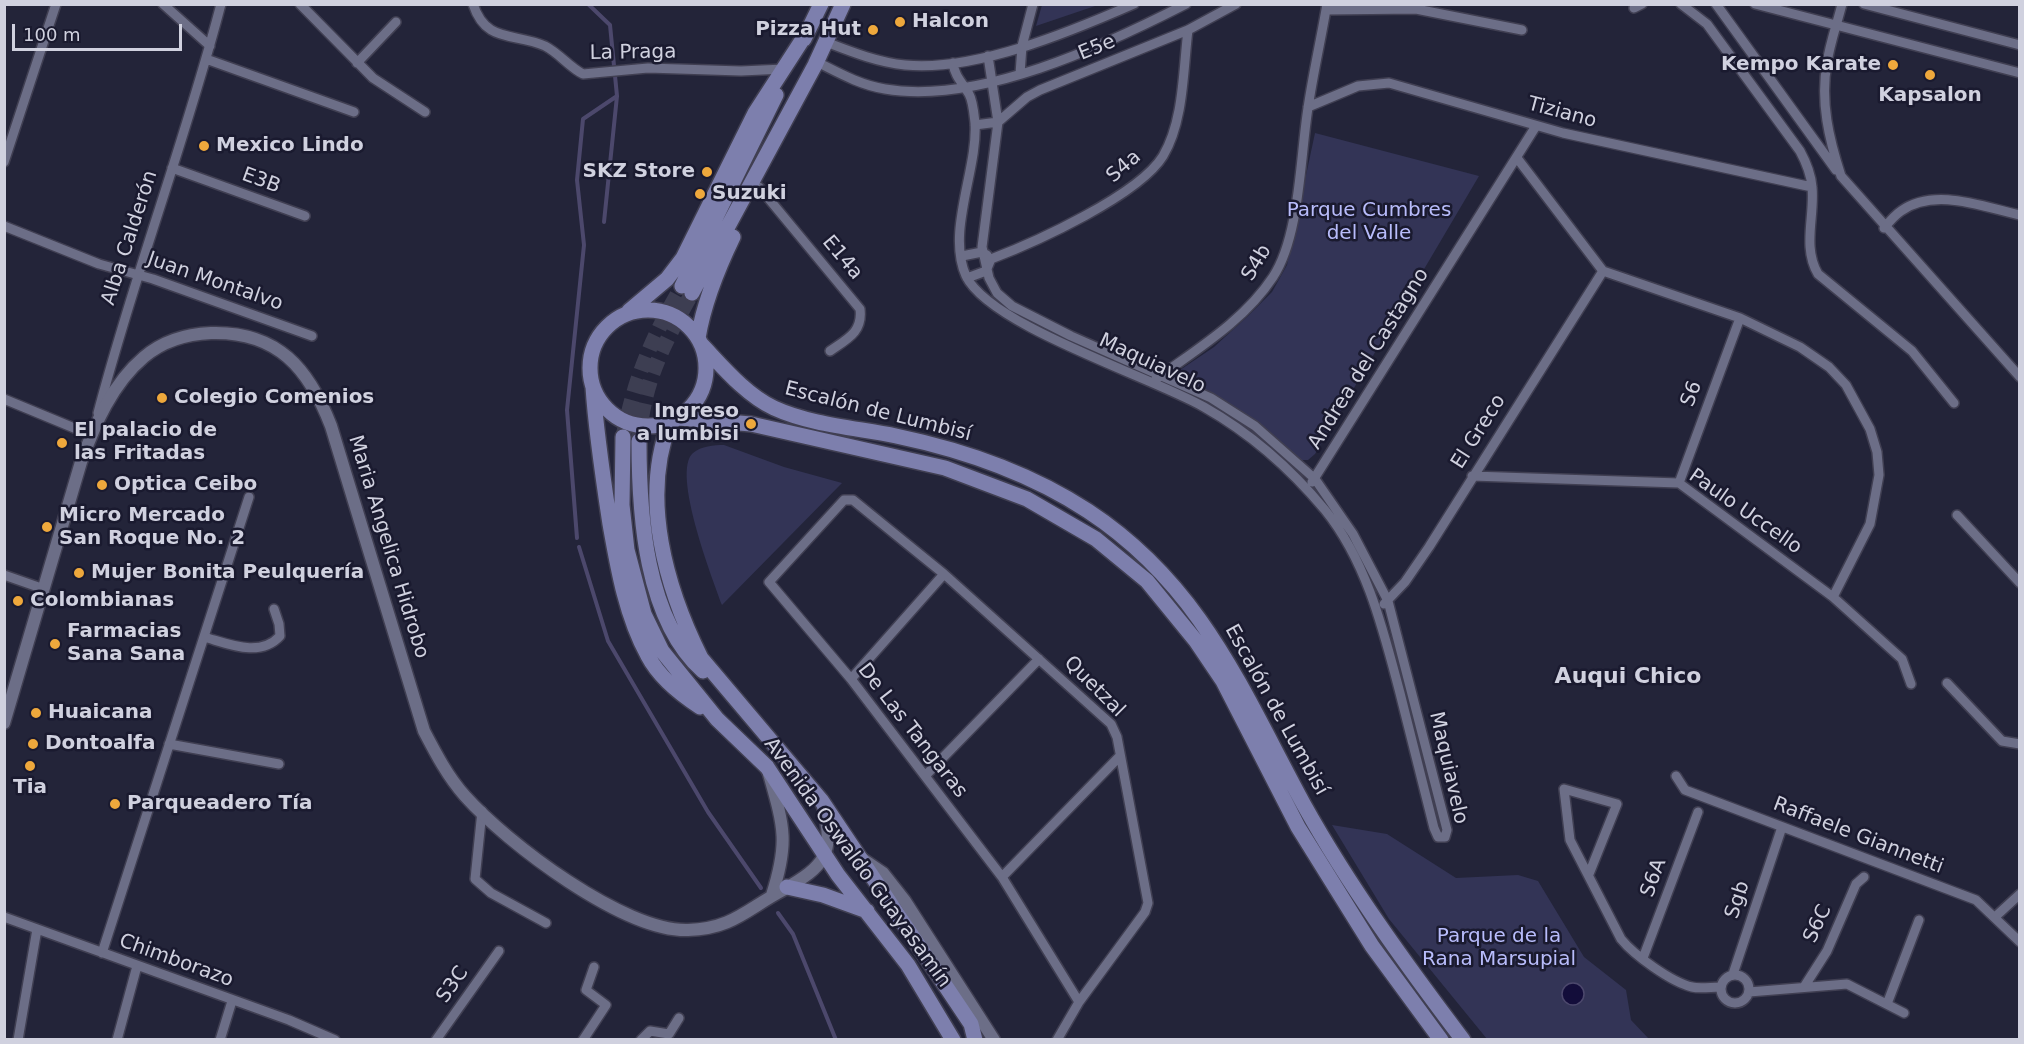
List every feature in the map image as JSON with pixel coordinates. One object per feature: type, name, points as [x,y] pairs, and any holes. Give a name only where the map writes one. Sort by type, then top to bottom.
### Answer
[{"type":"main road","points":[[821,4],[687,290],[816,63],[843,4]]},
{"type":"main road","points":[[626,314],[642,310],[658,310],[688,325],[699,341],[706,360],[706,377],[701,393],[692,407],[675,420],[652,427],[633,425],[616,417],[602,404],[593,387],[590,358],[595,344],[608,326],[626,314],[667,279],[682,258],[755,113],[808,31]]},
{"type":"main road","points":[[699,341],[703,309],[715,275],[804,96],[816,63]]},
{"type":"main road","name":"Escalón de Lumbisí","points":[[699,341],[742,385],[774,408],[802,418],[948,448],[1002,467],[1088,511],[1152,563],[1185,599],[1220,646],[1305,806],[1387,935],[1462,1040]]},
{"type":"main road","name":"Avenida Oswaldo Guayasamín","points":[[593,387],[598,454],[618,569],[632,619],[648,658],[678,693],[717,719]]},
{"type":"main road","name":"Escalón de Lumbisí","points":[[675,420],[751,424],[945,468],[1027,499],[1096,538],[1147,581],[1196,641],[1223,681],[1298,827],[1372,946],[1442,1040]]},
{"type":"main road","name":"Avenida Oswaldo Guayasamín","points":[[675,420],[661,445],[656,482],[659,518],[670,582],[701,658],[734,700],[821,800],[971,1024],[975,1040]]},
{"type":"main road","name":"Avenida Oswaldo Guayasamín","points":[[623,438],[622,505],[627,550],[644,614],[662,651],[717,719],[767,767],[826,856],[908,965],[953,1040]]},
{"type":"main road","name":"Avenida Oswaldo Guayasamín","points":[[639,441],[639,501],[646,551],[663,609],[690,660],[734,700]]},
{"type":"main road","points":[[787,887],[823,895],[867,911]]},
{"type":"street","points":[[4,162],[56,4]]},
{"type":"street","points":[[163,4],[210,46],[221,4]]},
{"type":"street","points":[[300,4],[357,63],[387,90],[425,112]]},
{"type":"street","name":"La Praga","points":[[473,4],[477,15],[489,30],[545,46],[583,74],[648,68],[741,71],[784,69]]},
{"type":"street","points":[[1020,74],[1022,46],[1033,4]]},
{"type":"street","points":[[826,42],[881,62],[906,65],[952,63],[1022,46],[1134,4]]},
{"type":"street","points":[[816,63],[848,78],[884,89],[930,91],[964,87],[1020,74],[1106,42],[1186,4]]},
{"type":"street","name":"E5e","points":[[998,122],[1027,97],[1040,90],[1188,30],[1236,4]]},
{"type":"street","points":[[1681,4],[1707,24],[1792,139],[1807,165],[1812,187],[1810,251],[1812,264],[1818,274],[1911,351],[1954,403]]},
{"type":"street","points":[[1716,4],[1840,176],[2019,377]]},
{"type":"street","points":[[1755,4],[2019,73]]},
{"type":"street","points":[[1840,176],[1828,137],[1825,104],[1827,64],[1842,4]]},
{"type":"street","points":[[1864,4],[2019,45]]},
{"type":"street","points":[[1326,7],[1422,9],[1522,30]]},
{"type":"street","name":"S4b","points":[[1151,383],[1204,346],[1237,318],[1261,294],[1284,260],[1291,229],[1308,107],[1326,7]]},
{"type":"street","points":[[357,63],[396,22]]},
{"type":"street","name":"S4a","points":[[992,259],[1114,200],[1144,178],[1163,155],[1175,123],[1188,30]]},
{"type":"street","name":"Alba Calderón","points":[[92,432],[137,274],[210,46]]},
{"type":"street","name":"Maquiavelo","points":[[967,278],[1005,313],[1203,406],[1246,433],[1307,489],[1327,512],[1347,543],[1378,608],[1434,828],[1437,836],[1444,838],[1447,830],[1388,601],[1353,534],[1314,478],[1255,426],[1211,398],[1012,306],[997,293],[986,271],[982,252],[998,122],[994,80],[988,56]]},
{"type":"street","points":[[206,59],[354,112]]},
{"type":"street","points":[[952,63],[956,77],[972,101],[975,125],[961,228],[962,256],[967,278],[986,271],[992,259],[982,252],[962,256]]},
{"type":"street","name":"Tiziano","points":[[1308,107],[1358,86],[1389,83],[1536,126],[1684,162],[1812,187]]},
{"type":"street","points":[[975,125],[998,122]]},
{"type":"street","name":"Andrea del Castagno","points":[[1307,489],[1536,126]]},
{"type":"street","points":[[1516,158],[1603,271],[1740,318],[1800,347],[1829,367],[1846,385],[1870,429],[1877,452],[1879,475],[1877,498],[1870,524],[1833,597]]},
{"type":"street","name":"E3B","points":[[172,168],[305,216]]},
{"type":"street","name":"E14a","points":[[759,187],[860,309],[859,329],[830,351]]},
{"type":"street","points":[[1884,228],[1901,211],[1922,202],[1943,199],[2019,215]]},
{"type":"street","name":"Juan Montalvo","points":[[4,225],[99,264],[137,274],[312,336]]},
{"type":"street","name":"El Greco","points":[[1378,608],[1388,601],[1429,546],[1603,271]]},
{"type":"street","name":"S6","points":[[1679,483],[1740,318]]},
{"type":"street","name":"Maria Angelica Hidrobo","points":[[4,723],[92,432],[114,391],[144,357],[168,341],[197,334],[225,333],[252,336],[275,347],[297,364],[318,394],[331,426],[424,731],[445,770],[465,796],[528,854],[620,911],[669,929],[687,930],[732,922],[809,873],[826,856]]},
{"type":"street","points":[[4,399],[92,432]]},
{"type":"street","name":"Paulo Uccello","points":[[1472,476],[1679,483],[1833,597],[1902,659],[1911,684]]},
{"type":"street","points":[[102,953],[249,497]]},
{"type":"street","name":"Quetzal","points":[[844,500],[853,500],[944,574],[1111,724],[1117,737],[1148,903],[1145,912],[1079,1002],[1057,1040]]},
{"type":"street","name":"De Las Tangaras","points":[[844,500],[769,582],[851,679],[1002,877],[1079,1002]]},
{"type":"street","points":[[1957,514],[2019,583]]},
{"type":"street","points":[[851,679],[944,574]]},
{"type":"street","points":[[4,575],[44,589]]},
{"type":"street","points":[[204,637],[255,649],[271,646],[280,636],[274,609]]},
{"type":"street","points":[[925,776],[1039,659]]},
{"type":"street","points":[[1947,683],[2002,741],[2019,744]]},
{"type":"street","points":[[169,744],[279,764]]},
{"type":"street","points":[[1002,877],[1119,757]]},
{"type":"street","points":[[767,767],[782,818],[784,844],[781,868],[771,896]]},
{"type":"street","name":"Raffaele Giannetti","points":[[1676,776],[1685,790],[1976,900],[2019,942]]},
{"type":"street","points":[[1589,874],[1617,804],[1564,789],[1570,840],[1621,939],[1631,951],[1674,980],[1693,987],[1720,987]]},
{"type":"street","points":[[821,800],[829,831],[826,856]]},
{"type":"street","points":[[482,811],[475,879],[491,893],[546,923]]},
{"type":"street","name":"S6A","points":[[1643,958],[1698,812]]},
{"type":"street","name":"Sgb","points":[[1733,974],[1782,827]]},
{"type":"street","points":[[856,855],[883,873],[892,885],[994,1040]]},
{"type":"street","name":"S6C","points":[[1804,987],[1827,951],[1856,884],[1864,877]]},
{"type":"street","points":[[1995,917],[2019,894]]},
{"type":"street","name":"Chimborazo","points":[[4,917],[289,1020],[335,1040]]},
{"type":"street","points":[[1887,1004],[1919,920]]},
{"type":"street","points":[[18,1040],[37,929]]},
{"type":"street","name":"S3C","points":[[436,1040],[499,951]]},
{"type":"street","points":[[117,1040],[137,966]]},
{"type":"street","points":[[584,1040],[606,1005],[586,990],[594,967]]},
{"type":"street","points":[[1733,974],[1746,979],[1749,992],[1744,1000],[1735,1004],[1722,996],[1720,987],[1725,978],[1733,974]]},
{"type":"street","points":[[1749,992],[1847,984],[1904,1013]]},
{"type":"street","points":[[220,1040],[232,1001]]},
{"type":"street","points":[[641,1040],[650,1030],[669,1034],[679,1018]]},
{"type":"green space","points":[[1042,4],[1098,5],[1036,26]]},
{"type":"green space","name":"Parque Cumbres del Valle","points":[[1315,133],[1479,176],[1315,454],[1308,460],[1299,460],[1235,419],[1180,393],[1174,387],[1174,379],[1180,370],[1214,347],[1272,292],[1287,265]]},
{"type":"green space","points":[[724,445],[784,467],[842,483],[722,605],[696,527],[687,481],[688,464],[693,453],[704,447]]},
{"type":"green space","name":"Parque de la Rana Marsupial","points":[[1332,825],[1387,834],[1456,878],[1518,875],[1538,881],[1584,957],[1626,990],[1631,1020],[1649,1039],[1487,1039],[1389,919]]},
{"type":"shaded area","points":[[1573,983],[1581,986],[1584,994],[1581,1002],[1573,1005],[1565,1002],[1562,994],[1565,986]]},
{"type":"waterway","points":[[588,4],[610,25],[617,96],[604,222]]},
{"type":"waterway","points":[[577,538],[567,410],[584,245],[577,180],[583,119],[617,96]]},
{"type":"waterway","points":[[579,547],[608,641],[708,812],[761,888]]},
{"type":"waterway","points":[[778,913],[793,934],[836,1040]]},
{"type":"tunnel","points":[[623,437],[645,359],[682,286]]},
{"type":"tunnel","points":[[639,441],[645,400],[656,364],[692,293]]},
{"type":"place","name":"Halcon","points":[[900,22]]},
{"type":"place","name":"Pizza Hut","points":[[873,30]]},
{"type":"place","name":"Kempo Karate","points":[[1893,65]]},
{"type":"place","name":"Kapsalon","points":[[1930,75]]},
{"type":"place","name":"Mexico Lindo","points":[[204,146]]},
{"type":"place","name":"SKZ Store","points":[[707,172]]},
{"type":"place","name":"Suzuki","points":[[700,194]]},
{"type":"place","name":"Colegio Comenios","points":[[162,398]]},
{"type":"place","name":"Ingreso a lumbisi","points":[[751,424]]},
{"type":"place","name":"El palacio de las Fritadas","points":[[62,443]]},
{"type":"place","name":"Optica Ceibo","points":[[102,485]]},
{"type":"place","name":"Micro Mercado San Roque No. 2","points":[[47,527]]},
{"type":"place","name":"Mujer Bonita Peulquería","points":[[79,573]]},
{"type":"place","name":"Colombianas","points":[[18,601]]},
{"type":"place","name":"Farmacias Sana Sana","points":[[55,644]]},
{"type":"place","name":"Huaicana","points":[[36,713]]},
{"type":"place","name":"Dontoalfa","points":[[33,744]]},
{"type":"place","name":"Tia","points":[[30,766]]},
{"type":"place","name":"Parqueadero Tía","points":[[115,804]]},
{"type":"district","name":"Auqui Chico","points":[[1628,677]]}]
